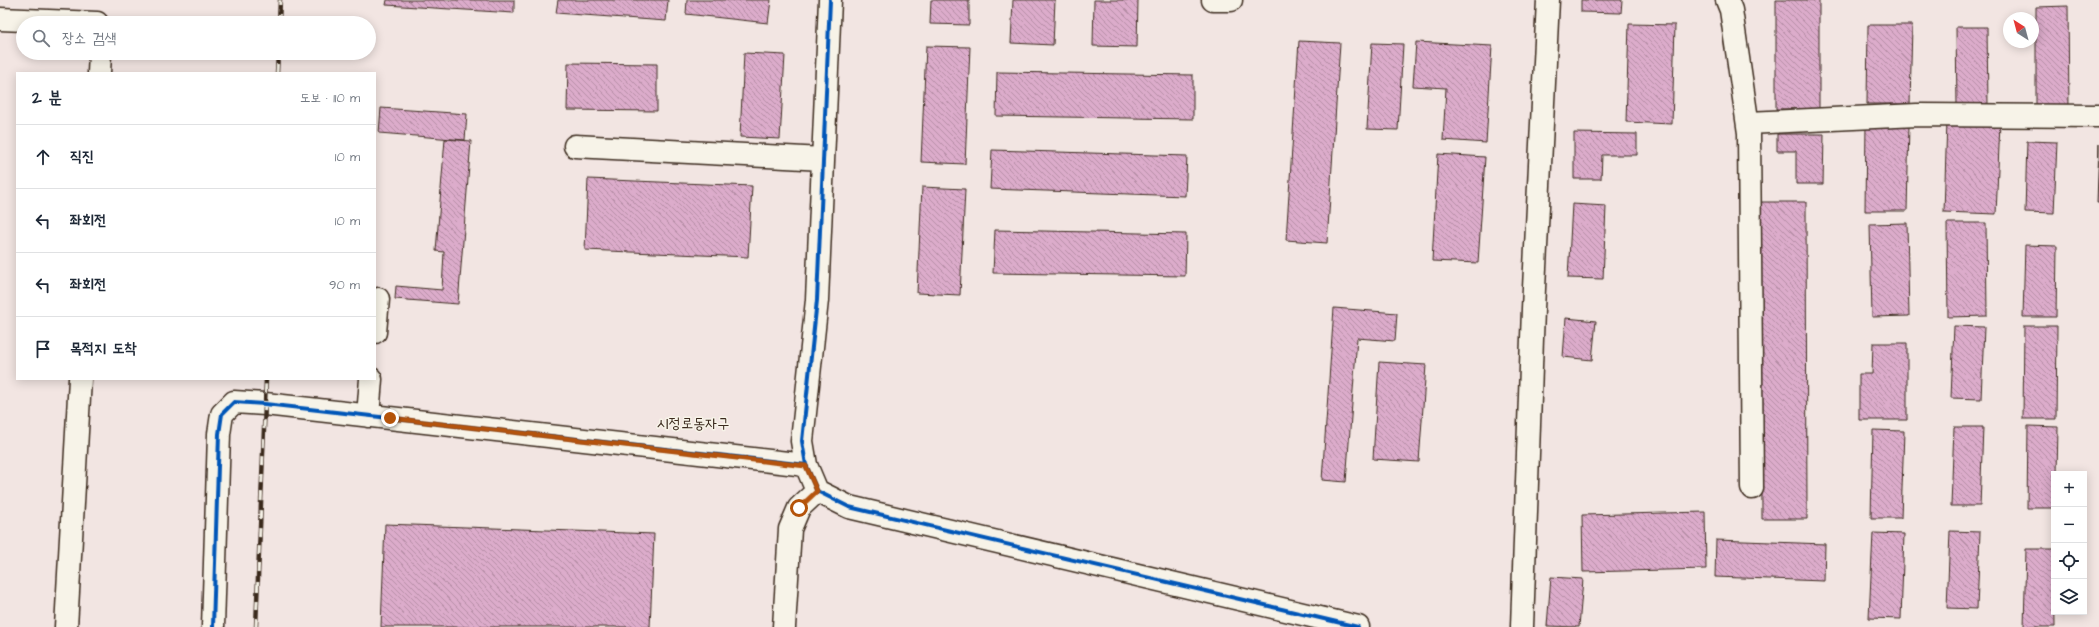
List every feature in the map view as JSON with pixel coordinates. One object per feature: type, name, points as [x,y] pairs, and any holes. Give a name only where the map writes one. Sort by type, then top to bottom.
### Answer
[{"type":"street","points":[[830,0],[816,300],[802,441],[806,466],[817,491],[849,507],[1358,627]]},
{"type":"street","points":[[1213,0],[1231,0]]},
{"type":"street","points":[[1522,627],[1533,308],[1548,0]]},
{"type":"street","points":[[1727,0],[1731,10],[1749,133],[1752,488]]},
{"type":"street","points":[[0,19],[16,20]]},
{"type":"street","points":[[99,72],[100,60]]},
{"type":"street","points":[[1748,123],[1917,115],[2099,116]]},
{"type":"street","points":[[575,146],[823,159]]},
{"type":"street","points":[[376,321],[378,298]]},
{"type":"street","points":[[66,627],[80,380]]},
{"type":"street","points":[[368,416],[371,380]]},
{"type":"street","points":[[213,627],[219,434],[222,414],[234,402],[265,404],[806,466]]},
{"type":"street","points":[[784,627],[790,529],[799,508],[817,491]]},
{"type":"building","points":[[387,0],[514,0],[514,13],[386,5]]},
{"type":"building","points":[[558,0],[668,0],[666,21],[556,13]]},
{"type":"building","points":[[687,0],[771,0],[768,23],[686,14]]},
{"type":"building","points":[[931,0],[969,0],[969,25],[930,24]]},
{"type":"building","points":[[1013,0],[1055,0],[1053,45],[1011,43]]},
{"type":"building","points":[[1094,0],[1138,0],[1137,47],[1093,46]]},
{"type":"building","points":[[1581,0],[1622,0],[1621,13],[1581,12]]},
{"type":"building","points":[[1776,0],[1819,0],[1819,109],[1776,109]]},
{"type":"building","points":[[2068,6],[2069,111],[2036,111],[2036,48],[2039,48],[2039,12],[2036,12],[2036,7]]},
{"type":"building","points":[[1629,24],[1675,25],[1672,124],[1626,122]]},
{"type":"building","points":[[1868,25],[1912,25],[1910,104],[1867,104]]},
{"type":"building","points":[[1956,27],[1987,27],[1988,106],[1957,106]]},
{"type":"building","points":[[1299,41],[1340,43],[1327,243],[1286,240]]},
{"type":"building","points":[[1416,42],[1492,46],[1486,143],[1443,140],[1446,88],[1413,86]]},
{"type":"building","points":[[1372,43],[1403,44],[1398,130],[1367,129]]},
{"type":"building","points":[[926,46],[970,47],[965,164],[921,162]]},
{"type":"building","points":[[744,53],[785,55],[780,139],[740,137]]},
{"type":"building","points":[[568,63],[657,64],[657,111],[567,110]]},
{"type":"building","points":[[997,72],[1193,75],[1193,119],[996,116]]},
{"type":"building","points":[[381,108],[467,114],[465,140],[379,133]]},
{"type":"building","points":[[1947,121],[2000,123],[1996,214],[1944,212]]},
{"type":"building","points":[[1866,123],[1909,124],[1907,211],[1865,211]]},
{"type":"building","points":[[1574,133],[1637,134],[1637,155],[1602,155],[1601,179],[1574,179]]},
{"type":"building","points":[[1777,134],[1824,134],[1823,184],[1796,184],[1796,151],[1777,151]]},
{"type":"building","points":[[445,139],[471,141],[458,304],[395,299],[396,286],[442,290],[444,252],[436,251]]},
{"type":"building","points":[[2027,141],[2057,142],[2054,213],[2025,212]]},
{"type":"building","points":[[2099,144],[2099,202],[2097,202]]},
{"type":"building","points":[[992,150],[1187,156],[1185,196],[990,189]]},
{"type":"building","points":[[1438,154],[1485,157],[1478,263],[1432,261]]},
{"type":"building","points":[[588,179],[752,186],[748,257],[585,250]]},
{"type":"building","points":[[922,187],[965,189],[960,295],[917,293]]},
{"type":"building","points":[[1761,202],[1806,202],[1807,519],[1762,519]]},
{"type":"building","points":[[1572,204],[1606,206],[1603,279],[1568,278]]},
{"type":"building","points":[[1907,223],[1909,316],[1872,317],[1870,224]]},
{"type":"building","points":[[1947,223],[1986,223],[1987,316],[1948,317]]},
{"type":"building","points":[[995,230],[1186,234],[1185,276],[993,273]]},
{"type":"building","points":[[2025,245],[2057,246],[2056,317],[2023,317]]},
{"type":"building","points":[[1334,308],[1397,313],[1395,341],[1357,338],[1346,482],[1322,480]]},
{"type":"building","points":[[1566,318],[1596,321],[1592,360],[1563,357]]},
{"type":"building","points":[[1954,326],[1984,327],[1981,399],[1951,398]]},
{"type":"building","points":[[2024,326],[2057,326],[2056,419],[2023,419]]},
{"type":"building","points":[[1873,343],[1907,343],[1907,420],[1859,420],[1859,374],[1872,374]]},
{"type":"building","points":[[1379,362],[1426,365],[1419,462],[1373,459]]},
{"type":"building","points":[[2028,426],[2058,427],[2057,471],[2051,471],[2051,508],[2027,508]]},
{"type":"building","points":[[1954,427],[1983,427],[1980,506],[1951,506]]},
{"type":"building","points":[[1873,430],[1904,431],[1901,518],[1871,518]]},
{"type":"building","points":[[1705,512],[1706,569],[1583,572],[1582,515]]},
{"type":"building","points":[[385,524],[654,534],[650,627],[381,627]]},
{"type":"building","points":[[1950,531],[1980,532],[1977,609],[1947,608]]},
{"type":"building","points":[[1873,533],[1904,534],[1901,619],[1869,618]]},
{"type":"building","points":[[1716,540],[1825,544],[1824,581],[1715,577]]},
{"type":"building","points":[[2026,549],[2051,549],[2051,615],[2055,615],[2055,627],[2024,627]]},
{"type":"building","points":[[1551,577],[1583,579],[1579,627],[1547,626]]},
{"type":"railway","points":[[279,16],[280,0]]},
{"type":"railway","points":[[277,72],[278,60]]},
{"type":"railway","points":[[256,627],[266,380]]},
{"type":"cycle path","points":[[830,0],[817,300],[802,441],[806,465],[817,491],[849,507],[1358,627]]},
{"type":"cycle path","points":[[213,627],[219,434],[222,414],[234,402],[265,404],[806,465]]},
{"type":"district","name":"시정로동자구","points":[[693,423]]},
{"type":"route","points":[[390,418],[806,466],[817,491],[799,508]]}]
